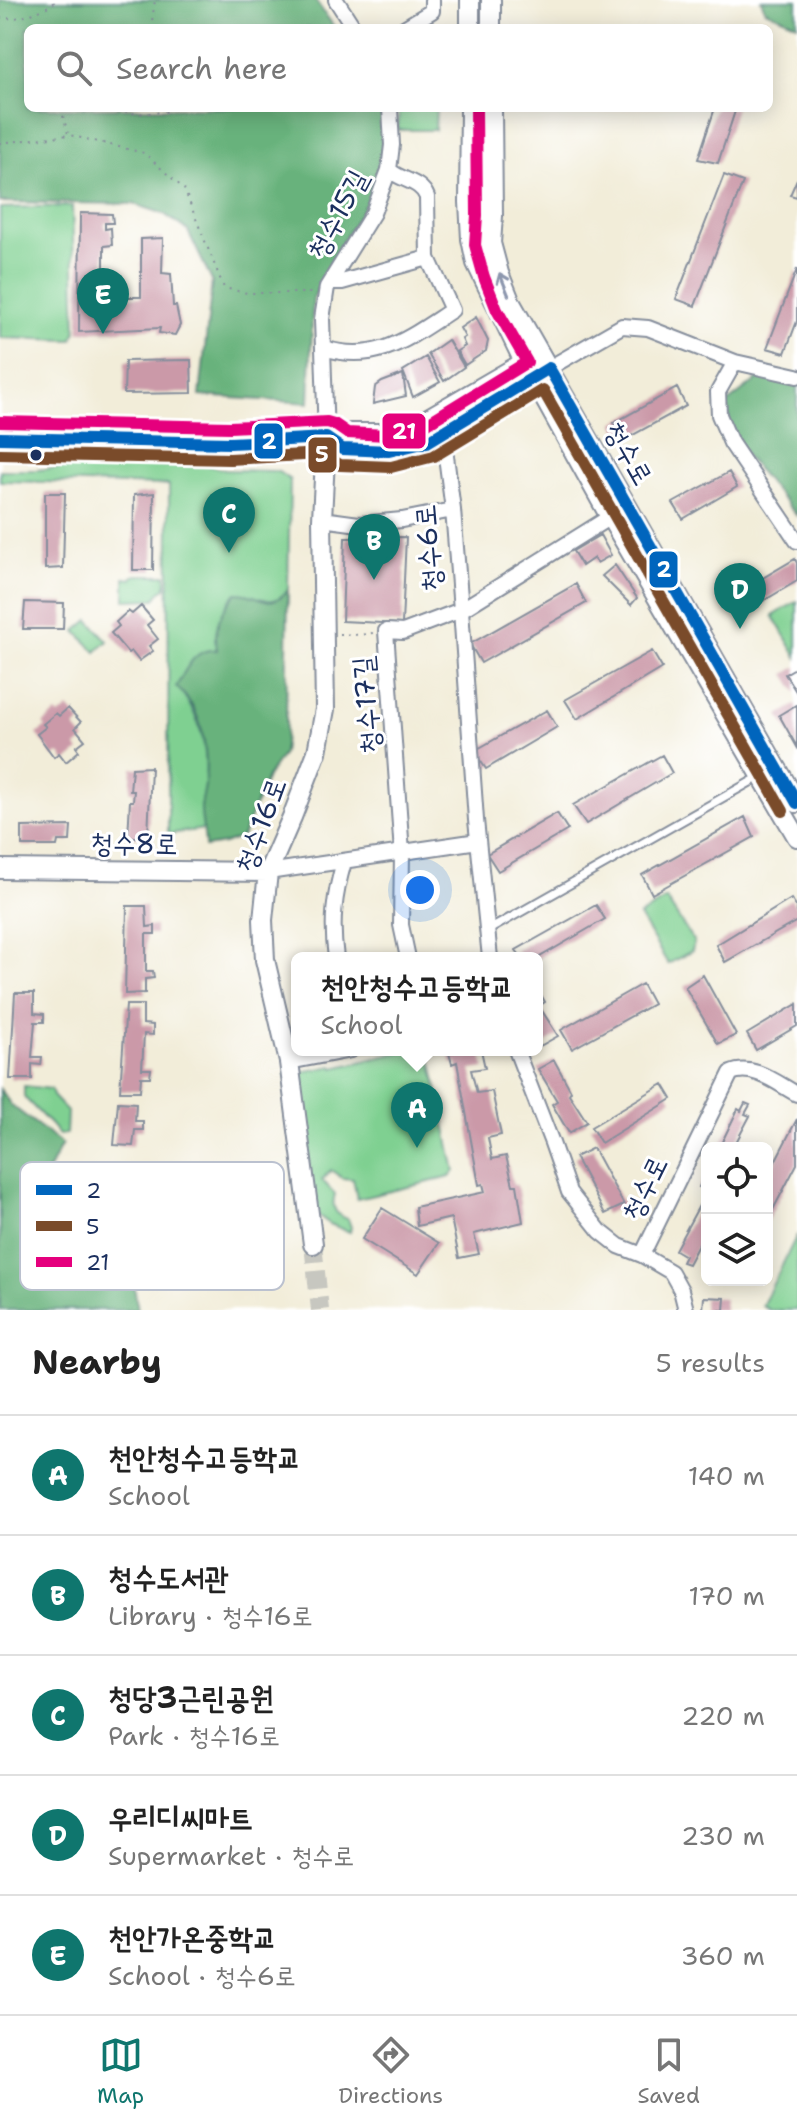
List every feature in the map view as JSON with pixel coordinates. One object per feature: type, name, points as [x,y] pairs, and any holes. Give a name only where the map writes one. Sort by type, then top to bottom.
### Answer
[{"type":"street","points":[[336,0],[351,24]]},
{"type":"street","points":[[411,24],[432,11],[432,0]]},
{"type":"street","points":[[470,0],[470,24]]},
{"type":"street","points":[[491,0],[491,24]]},
{"type":"street","name":"청수15길","points":[[326,438],[322,319],[327,287],[373,213],[389,170],[392,145],[390,112]]},
{"type":"street","name":"청수로","points":[[470,112],[469,202],[476,263],[769,771],[797,837]]},
{"type":"street","name":"청수로","points":[[492,112],[491,243],[499,273],[536,365],[610,517],[769,771],[797,803]]},
{"type":"street","name":"청수15길","points":[[324,348],[361,354],[379,351],[401,342],[452,310],[428,258],[425,190],[389,170]]},
{"type":"street","name":"청수15길","points":[[330,282],[342,282],[428,258]]},
{"type":"street","points":[[0,438],[230,443],[326,438],[348,433],[392,433],[411,428],[552,358],[569,357],[622,326],[648,328],[735,362],[797,376]]},
{"type":"street","points":[[735,362],[718,392],[719,415],[731,443],[797,541]]},
{"type":"street","points":[[326,438],[342,449],[389,451],[427,442],[536,365]]},
{"type":"street","name":"청수6로","points":[[443,433],[461,610]]},
{"type":"street","name":"청수16로","points":[[313,1244],[289,1062],[265,960],[263,920],[268,872],[317,752],[325,709],[322,519],[326,438]]},
{"type":"street","points":[[322,519],[359,524],[453,510]]},
{"type":"street","name":"청수로","points":[[461,610],[610,517]]},
{"type":"street","points":[[461,610],[489,952]]},
{"type":"street","name":"청수17길","points":[[407,952],[401,925],[402,853],[386,631],[403,632],[461,610]]},
{"type":"street","points":[[268,872],[478,841]]},
{"type":"street","points":[[336,952],[335,891],[344,862]]},
{"type":"street","name":"청수8로","points":[[0,869],[268,872]]},
{"type":"street","points":[[289,1062],[320,1056]]},
{"type":"street","name":"청수로","points":[[518,1056],[569,1192],[600,1231],[619,1246],[642,1255],[731,1073],[740,1069],[752,1070],[797,1094]]},
{"type":"street","points":[[642,1255],[671,1272],[681,1290],[686,1310]]},
{"type":"lane","points":[[487,931],[769,771]]},
{"type":"path","points":[[0,18],[13,19],[43,10],[58,0]]},
{"type":"path","points":[[152,24],[155,0]]},
{"type":"path","points":[[62,112],[69,135]]},
{"type":"path","points":[[125,112],[166,112]]},
{"type":"path","points":[[0,143],[69,135],[144,153],[184,189],[224,288],[247,293],[313,293],[330,282]]},
{"type":"path","points":[[339,634],[386,631]]},
{"type":"green space","points":[[0,0],[315,0],[332,24],[24,24],[24,112],[381,112],[383,118],[382,162],[373,191],[334,256],[313,299],[309,403],[200,396],[212,281],[188,231],[164,214],[134,204],[0,202]]},
{"type":"green space","points":[[761,0],[797,0],[797,24],[765,10]]},
{"type":"green space","points":[[399,112],[436,112],[435,130],[398,130]]},
{"type":"green space","points":[[72,206],[76,331],[72,340],[0,338],[0,208]]},
{"type":"green space","points":[[763,375],[797,380],[797,516],[747,458],[729,422],[727,403]]},
{"type":"green space","points":[[92,464],[210,466],[225,470],[277,471],[290,480],[288,590],[279,600],[264,599],[215,638],[217,651],[181,691],[199,724],[204,748],[205,829],[168,834],[169,485],[0,481],[0,470],[37,470]]},
{"type":"green space","points":[[138,575],[166,575],[166,588],[155,599],[125,600],[125,578],[132,579]]},
{"type":"green space","points":[[288,590],[283,754],[267,777],[242,837],[205,847],[201,809],[206,772],[205,745],[193,707],[176,687],[197,656],[217,650],[219,620],[236,593],[270,601]]},
{"type":"green space","points":[[797,601],[797,657],[773,616]]},
{"type":"green space","points":[[89,620],[108,641],[96,652],[76,631]]},
{"type":"green space","points":[[666,899],[694,942],[692,951],[668,964],[639,916]]},
{"type":"green space","points":[[384,1056],[430,1056],[455,1171],[450,1177],[357,1199],[353,1179],[342,1178],[331,1170],[322,1180],[335,1194],[335,1210],[348,1219],[350,1232],[316,1214],[296,1081],[301,1072]]},
{"type":"green space","points":[[24,1086],[51,1089],[53,1096],[67,1111],[66,1134],[59,1135],[24,1097]]},
{"type":"green space","points":[[0,1089],[11,1105],[62,1144],[53,1162],[20,1162],[20,1290],[135,1290],[138,1310],[0,1310]]},
{"type":"green space","points":[[797,1235],[797,1310],[770,1310],[762,1306]]},
{"type":"building","points":[[714,112],[735,112],[718,163],[698,159]]},
{"type":"building","points":[[724,175],[743,182],[695,306],[676,299]]},
{"type":"building","points":[[797,179],[797,197],[790,195]]},
{"type":"building","points":[[80,213],[112,214],[113,223],[105,223],[105,229],[111,228],[112,245],[104,246],[104,290],[115,290],[115,297],[141,297],[141,239],[163,238],[162,273],[171,274],[173,306],[176,306],[180,325],[175,335],[159,333],[160,328],[79,332]]},
{"type":"building","points":[[797,269],[797,321],[785,353],[767,348]]},
{"type":"building","points":[[476,317],[488,341],[486,351],[465,365],[457,351],[465,346],[462,339],[465,337],[460,328]]},
{"type":"building","points":[[448,340],[464,367],[444,381],[428,354]]},
{"type":"building","points":[[426,357],[440,382],[413,397],[403,371]]},
{"type":"building","points":[[191,360],[192,393],[124,394],[125,361]]},
{"type":"building","points":[[403,374],[406,396],[373,404],[375,387]]},
{"type":"building","points":[[677,388],[686,406],[624,440],[614,423]]},
{"type":"building","points":[[729,472],[737,487],[683,519],[673,503]]},
{"type":"building","points":[[45,493],[65,493],[63,568],[45,569]]},
{"type":"building","points":[[154,493],[153,570],[133,570],[134,495]]},
{"type":"building","points":[[600,535],[611,555],[597,563],[594,558],[582,566],[573,551]]},
{"type":"building","points":[[406,537],[402,624],[342,621],[345,538]]},
{"type":"building","points":[[795,559],[797,581],[748,610],[739,592]]},
{"type":"building","points":[[615,565],[637,598],[631,605],[602,576]]},
{"type":"building","points":[[576,584],[586,603],[481,663],[470,644]]},
{"type":"building","points":[[25,602],[64,603],[63,629],[23,629]]},
{"type":"building","points":[[141,606],[153,620],[147,625],[158,639],[149,646],[153,651],[139,661],[111,633],[119,626],[116,622],[128,611],[132,614]]},
{"type":"building","points":[[652,651],[662,668],[577,719],[565,700]]},
{"type":"building","points":[[797,667],[797,693],[785,674]]},
{"type":"building","points":[[797,707],[797,747],[779,715]]},
{"type":"building","points":[[68,708],[81,722],[75,728],[85,740],[76,747],[79,751],[66,762],[59,753],[54,757],[37,734],[56,713],[59,716]]},
{"type":"building","points":[[547,710],[557,727],[486,769],[474,751]]},
{"type":"building","points":[[662,755],[672,773],[586,824],[573,805]]},
{"type":"building","points":[[151,767],[148,837],[128,837],[130,801],[133,801],[134,791],[130,791],[132,768]]},
{"type":"building","points":[[557,813],[568,830],[498,871],[487,854]]},
{"type":"building","points":[[745,817],[754,837],[652,894],[642,875]]},
{"type":"building","points":[[71,826],[70,841],[58,841],[57,846],[22,846],[22,827]]},
{"type":"building","points":[[791,899],[797,908],[797,921],[725,962],[716,945]]},
{"type":"building","points":[[596,905],[605,919],[543,955],[543,952],[516,950]]},
{"type":"building","points":[[127,906],[146,906],[147,927],[155,926],[155,934],[146,934],[146,971],[153,971],[154,978],[145,979],[145,993],[125,994]]},
{"type":"building","points":[[703,975],[736,1035],[718,1044],[685,987]]},
{"type":"building","points":[[642,984],[653,1004],[572,1049],[561,1030]]},
{"type":"building","points":[[15,993],[34,993],[34,1013],[44,1014],[44,1022],[35,1022],[32,1057],[42,1057],[41,1065],[32,1064],[32,1079],[10,1079]]},
{"type":"building","points":[[797,1004],[797,1026],[756,1050],[747,1034]]},
{"type":"building","points":[[126,1005],[143,1005],[143,1024],[153,1025],[153,1035],[144,1034],[142,1069],[151,1069],[150,1077],[141,1077],[140,1091],[120,1091]]},
{"type":"building","points":[[543,1012],[558,1036],[543,1044]]},
{"type":"building","points":[[450,1056],[482,1056],[485,1068],[471,1070],[477,1093],[492,1091],[501,1135],[488,1138],[492,1159],[506,1156],[513,1185],[517,1185],[523,1222],[474,1234],[479,1254],[459,1258],[451,1218],[417,1226],[415,1207],[485,1192],[483,1184],[479,1185],[457,1062],[452,1064]]},
{"type":"building","points":[[554,1060],[571,1091],[569,1094],[587,1122],[569,1133],[552,1104],[557,1101],[538,1069]]},
{"type":"building","points":[[663,1084],[672,1099],[601,1143],[591,1127]]},
{"type":"building","points":[[118,1102],[136,1103],[135,1121],[143,1121],[143,1130],[135,1130],[133,1146],[114,1145]]},
{"type":"building","points":[[745,1103],[750,1105],[745,1114],[750,1116],[736,1142],[722,1142],[738,1109],[741,1111]]},
{"type":"building","points":[[797,1119],[797,1164],[773,1210],[773,1165]]},
{"type":"building","points":[[593,1148],[624,1205],[605,1214],[575,1157]]},
{"type":"building","points":[[701,1202],[701,1239],[688,1264],[682,1262],[685,1256],[675,1250]]},
{"type":"building","points":[[382,1208],[439,1243],[418,1274],[362,1239]]},
{"type":"building","points":[[704,1297],[725,1298],[724,1310],[703,1310]]},
{"type":"tunnel","points":[[313,1244],[320,1310]]},
{"type":"transit line","name":"21","points":[[0,422],[230,427],[327,422],[347,433],[387,435],[421,427],[527,362],[497,310],[475,245],[476,112]]},
{"type":"transit line","name":"2","points":[[0,438],[230,443],[326,438],[342,449],[389,451],[427,442],[549,368],[797,803]]},
{"type":"transit line","name":"5","points":[[0,454],[230,459],[321,454],[340,465],[391,467],[434,456],[543,390],[783,811]]},
{"type":"place","name":"천안가온중학교","points":[[103,334]]},
{"type":"place","name":"청당3근린공원","points":[[229,553]]},
{"type":"place","name":"청수도서관","points":[[374,580]]},
{"type":"place","name":"우리디씨마트","points":[[740,629]]},
{"type":"place","name":"천안청수고등학교","points":[[417,1148]]}]
